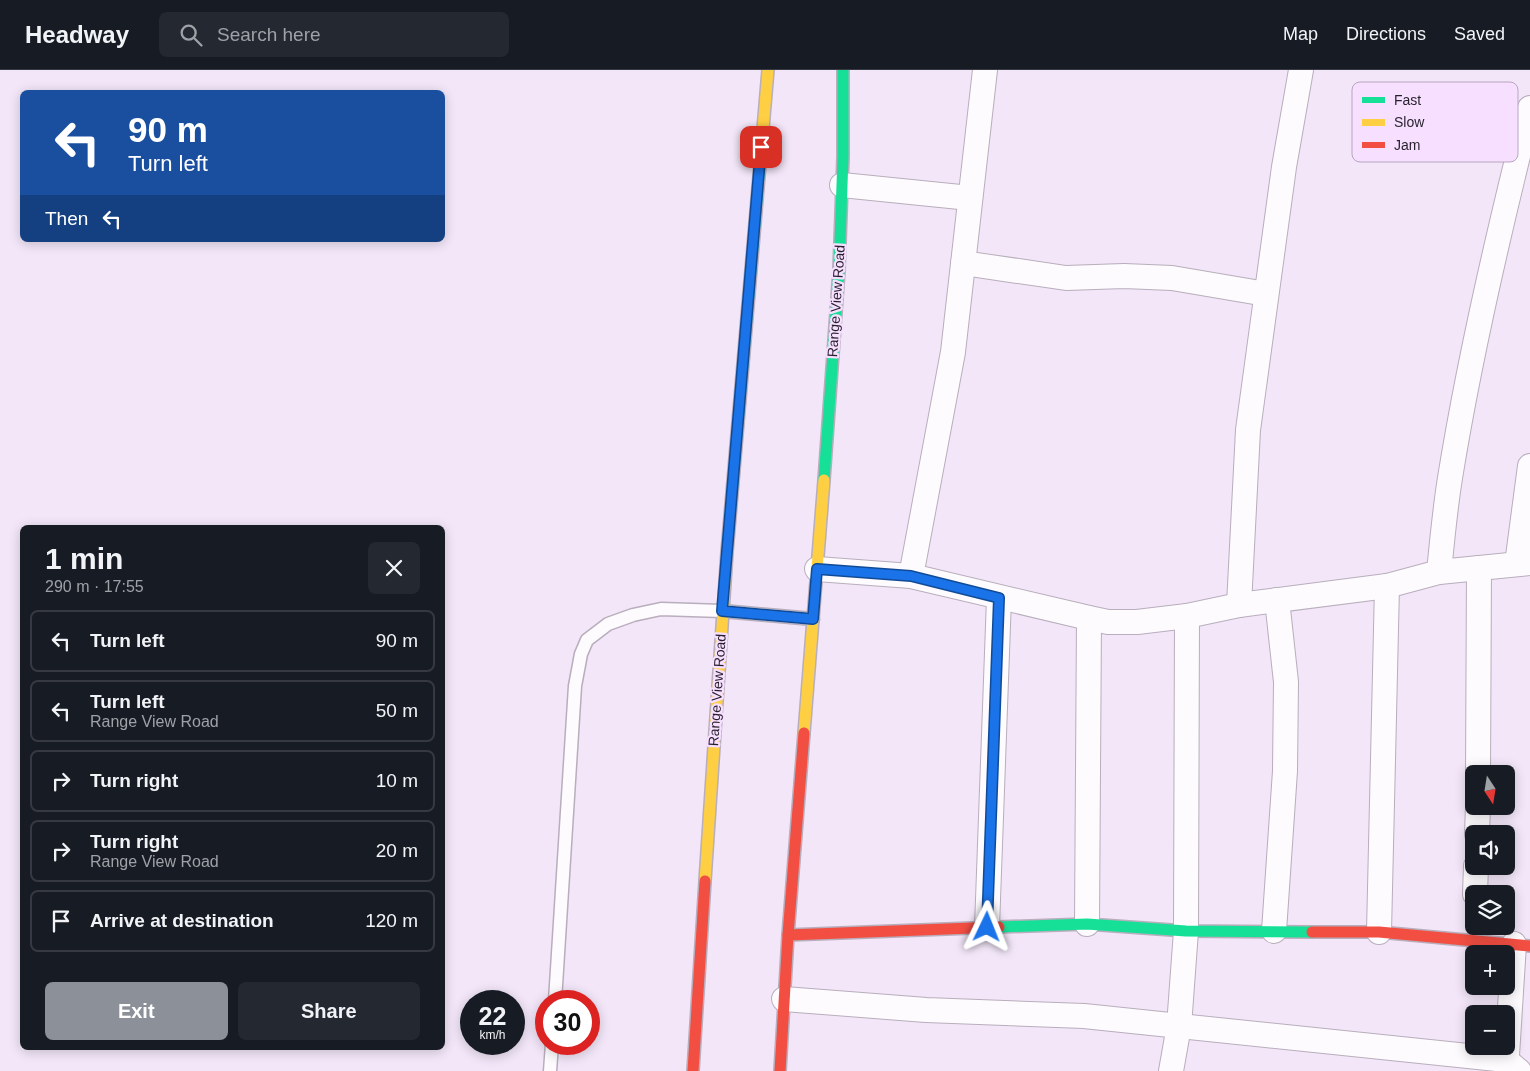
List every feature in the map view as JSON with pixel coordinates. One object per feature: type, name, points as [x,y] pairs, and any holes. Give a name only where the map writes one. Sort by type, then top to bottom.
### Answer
[{"type":"main road","name":"Range View Road","points":[[693,1071],[722,611],[768,70]]},
{"type":"main road","name":"Range View Road","points":[[780,1071],[788,935],[839,270],[843,70]]},
{"type":"main road","points":[[788,935],[1087,924],[1186,931],[1465,933]]},
{"type":"main road","points":[[1482,935],[1522,945]]},
{"type":"street","points":[[911,576],[953,352],[985,70]]},
{"type":"street","points":[[1239,605],[1248,430],[1284,167],[1301,70]]},
{"type":"street","points":[[1518,156],[1530,108]]},
{"type":"street","points":[[1439,572],[1450,478],[1474,354],[1516,162]]},
{"type":"street","points":[[842,185],[970,198]]},
{"type":"street","points":[[963,264],[1066,278],[1124,276],[1172,278],[1266,294]]},
{"type":"street","points":[[817,569],[911,576],[1108,622],[1137,622],[1187,616],[1239,605],[1386,586],[1439,572],[1524,563],[1530,466]]},
{"type":"street","points":[[1478,765],[1479,568]]},
{"type":"street","points":[[1379,932],[1386,586]]},
{"type":"street","points":[[987,927],[999,598]]},
{"type":"street","points":[[1274,931],[1285,761],[1286,682],[1277,600]]},
{"type":"street","points":[[1170,1071],[1178,1026],[1186,931],[1187,616]]},
{"type":"street","points":[[1087,924],[1089,618]]},
{"type":"street","points":[[784,999],[926,1010],[1084,1016],[1510,1067],[1522,945]]},
{"type":"lane","points":[[556,990],[575,686],[581,654],[588,640],[608,624],[633,615],[661,609],[722,611],[813,619]]},
{"type":"lane","points":[[550,1071],[551,1055]]},
{"type":"traffic: fast","points":[[824,480],[839,270],[843,157],[843,70]]},
{"type":"traffic: fast","points":[[727,552],[760,164]]},
{"type":"traffic: fast","points":[[999,927],[1087,924],[1186,931],[1312,932]]},
{"type":"traffic: slow","points":[[760,164],[768,70]]},
{"type":"traffic: slow","points":[[804,733],[824,480]]},
{"type":"traffic: slow","points":[[705,881],[727,552]]},
{"type":"traffic: jam","points":[[780,1071],[788,935],[804,733]]},
{"type":"traffic: jam","points":[[693,1071],[705,881]]},
{"type":"traffic: jam","points":[[788,935],[999,927]]},
{"type":"traffic: jam","points":[[1312,932],[1379,932],[1530,946]]},
{"type":"route","points":[[761,147],[722,611],[813,619],[817,569],[911,576],[999,598],[987,927]]}]
